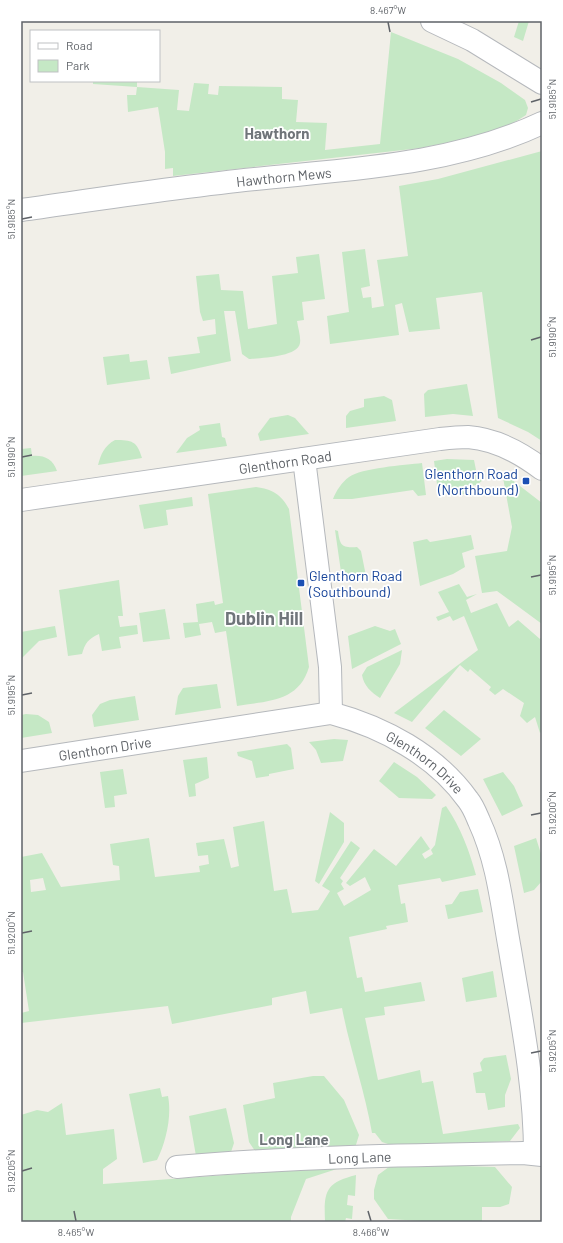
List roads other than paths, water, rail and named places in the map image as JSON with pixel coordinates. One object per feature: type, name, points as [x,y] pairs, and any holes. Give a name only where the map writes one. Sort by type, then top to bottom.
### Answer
[{"type":"street","points":[[432,21],[472,40],[542,83]]},
{"type":"street","name":"Hawthorn Mews","points":[[21,210],[172,188],[404,163],[479,146],[542,123]]},
{"type":"street","name":"Glenthorn Road","points":[[21,500],[304,458],[432,440],[468,437],[502,446],[520,454],[542,469]]},
{"type":"street","points":[[304,458],[330,667],[331,713]]},
{"type":"street","name":"Glenthorn Drive","points":[[21,761],[331,713],[371,725],[401,741],[432,762],[452,779],[470,801],[493,856],[498,878],[532,1098],[538,1154]]},
{"type":"street","name":"Long Lane","points":[[177,1167],[244,1161],[368,1156],[538,1154]]},
{"type":"place","name":"Glenthorn Road (Northbound)","points":[[526,481]]},
{"type":"place","name":"Glenthorn Road (Southbound)","points":[[301,583]]},
{"type":"district","name":"Hawthorn","points":[[277,133]]},
{"type":"district","name":"Dublin Hill","points":[[264,618]]},
{"type":"district","name":"Long Lane","points":[[294,1139]]}]
